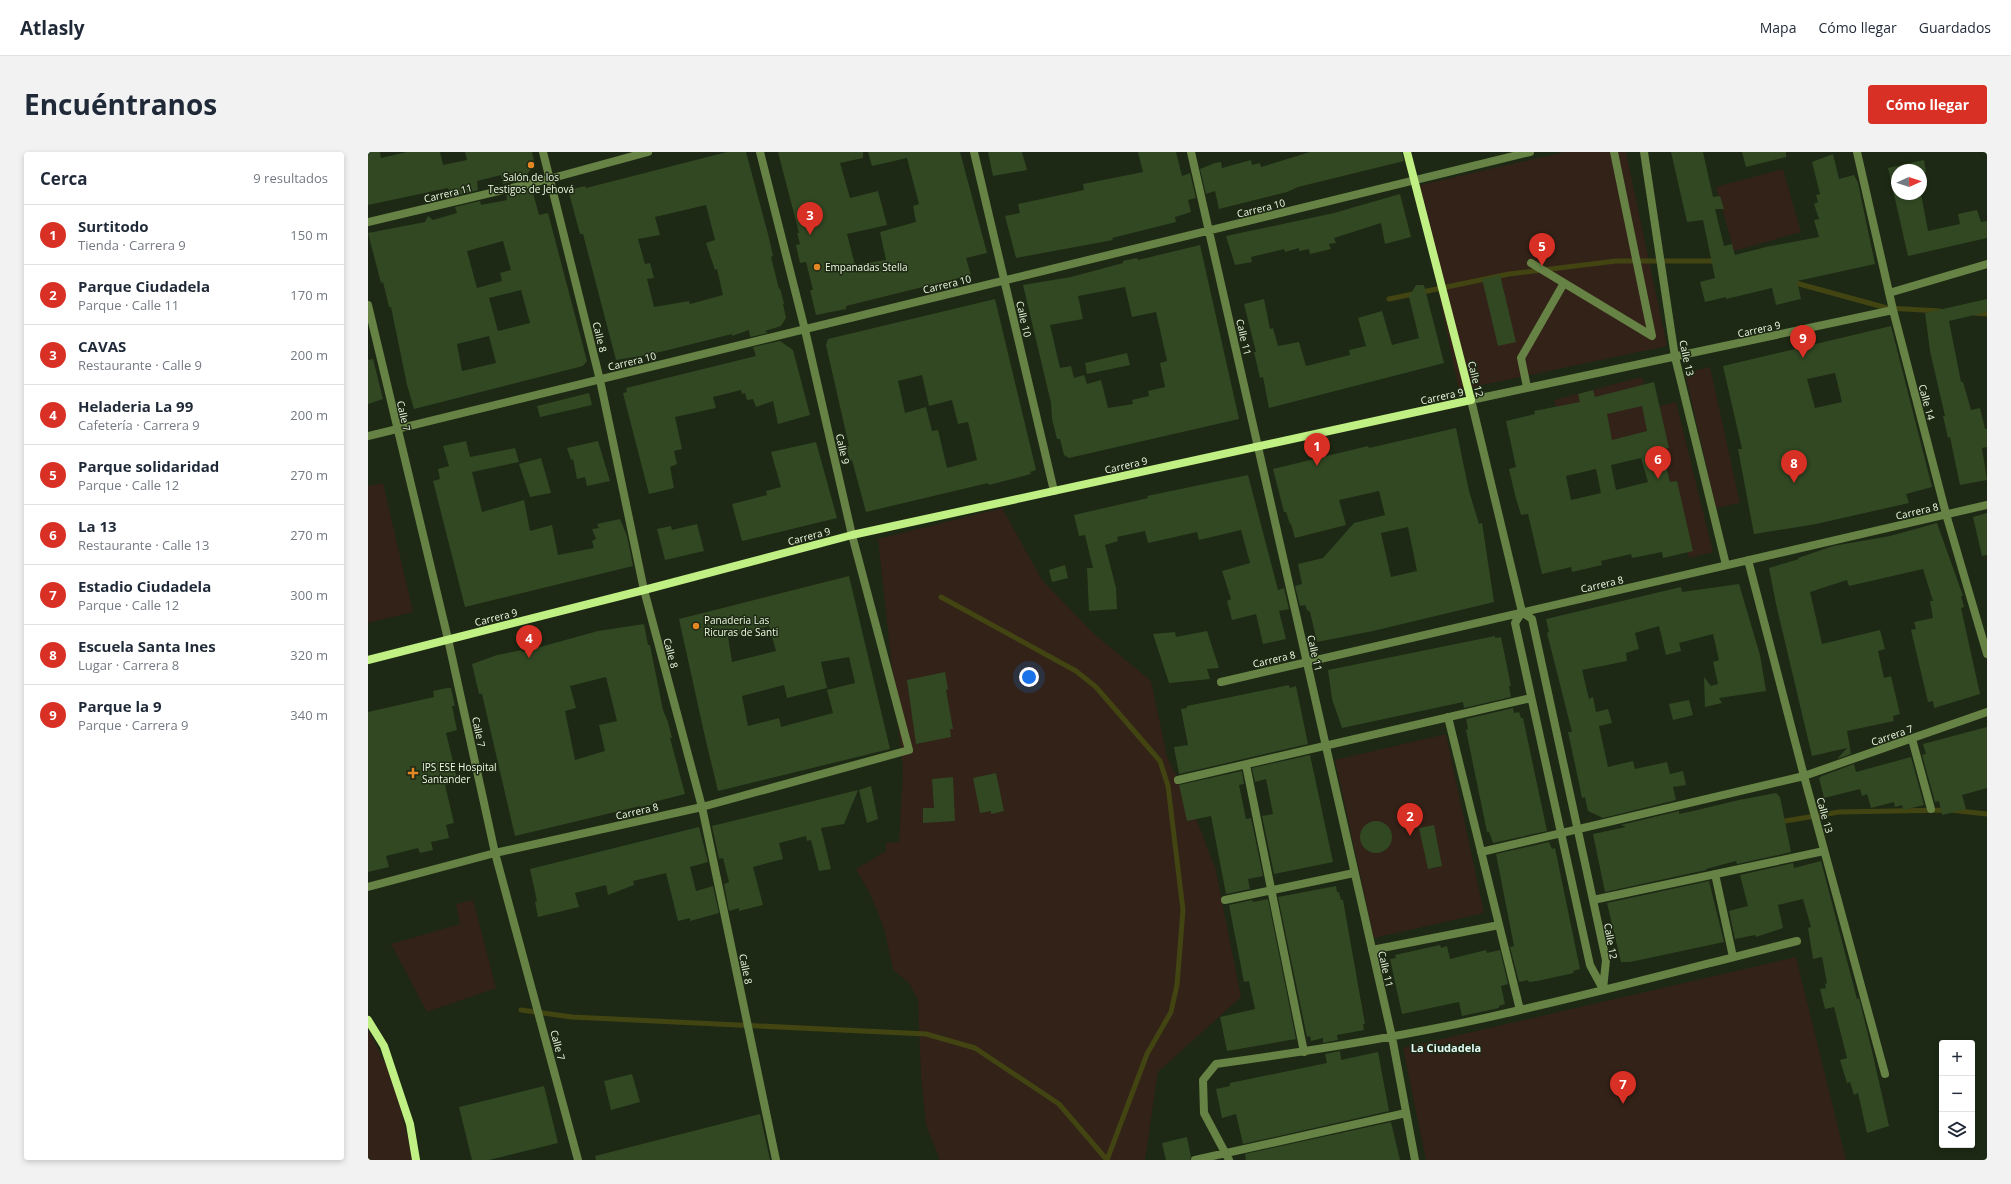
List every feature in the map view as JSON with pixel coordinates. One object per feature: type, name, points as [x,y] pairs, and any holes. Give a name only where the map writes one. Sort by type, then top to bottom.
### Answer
[{"type":"main road","name":"Calle 12","points":[[1407,152],[1471,400]]},
{"type":"main road","name":"Carrera 9","points":[[368,660],[644,590],[852,535],[1258,445],[1471,400]]},
{"type":"main road","points":[[368,1020],[384,1046],[410,1124],[416,1160]]},
{"type":"street","name":"Calle 8","points":[[543,152],[600,380],[644,590],[702,806],[776,1160]]},
{"type":"street","name":"Carrera 11","points":[[368,222],[549,179],[648,152]]},
{"type":"street","name":"Calle 9","points":[[760,152],[805,330],[852,535],[910,750]]},
{"type":"street","name":"Calle 10","points":[[974,152],[1054,491]]},
{"type":"street","name":"Calle 11","points":[[1191,152],[1392,1037],[1415,1160]]},
{"type":"street","name":"Carrera 10","points":[[368,436],[1530,152]]},
{"type":"street","points":[[1531,263],[1652,336],[1614,152]]},
{"type":"street","name":"Calle 13","points":[[1644,152],[1675,357],[1726,565]]},
{"type":"street","name":"Calle 14","points":[[1857,152],[1893,310],[1946,514],[1987,654]]},
{"type":"street","points":[[1889,294],[1987,264]]},
{"type":"street","points":[[1527,387],[1521,358],[1564,283]]},
{"type":"street","name":"Calle 7","points":[[368,306],[448,639],[495,853],[578,1160]]},
{"type":"street","name":"Carrera 9","points":[[1471,400],[1893,310]]},
{"type":"street","name":"Calle 12","points":[[1471,400],[1522,612],[1532,619],[1606,960],[1603,989]]},
{"type":"street","name":"Carrera 8","points":[[1221,682],[1987,505]]},
{"type":"street","name":"Calle 13","points":[[1748,560],[1884,1074]]},
{"type":"street","points":[[1522,612],[1515,623],[1590,965],[1603,989]]},
{"type":"street","points":[[1178,780],[1532,698]]},
{"type":"street","name":"Carrera 7","points":[[1481,852],[1804,776],[1987,712]]},
{"type":"street","points":[[1448,717],[1520,1010]]},
{"type":"street","points":[[1912,739],[1931,809]]},
{"type":"street","name":"Carrera 8","points":[[368,887],[495,853],[702,806],[910,750]]},
{"type":"street","points":[[1246,765],[1304,1052]]},
{"type":"street","points":[[1593,900],[1824,851]]},
{"type":"street","points":[[1225,900],[1354,873]]},
{"type":"street","points":[[1715,874],[1733,957]]},
{"type":"street","points":[[1372,950],[1499,925]]},
{"type":"street","points":[[1228,1157],[1204,1113],[1203,1080],[1216,1064],[1304,1052],[1392,1037],[1520,1010],[1796,941]]},
{"type":"street","points":[[1195,1160],[1228,1157],[1406,1114]]},
{"type":"shaded area","points":[[1564,152],[1626,152],[1667,346],[1459,390],[1416,186]]},
{"type":"shaded area","points":[[1783,169],[1801,232],[1734,251],[1716,187]]},
{"type":"shaded area","points":[[1710,367],[1740,503],[1716,508],[1685,373]]},
{"type":"shaded area","points":[[1642,377],[1655,430],[1568,452],[1554,400]]},
{"type":"shaded area","points":[[1676,402],[1713,552],[1689,558],[1652,408]]},
{"type":"shaded area","points":[[383,483],[413,612],[368,623],[368,486]]},
{"type":"shaded area","points":[[1002,508],[1042,580],[1093,633],[1151,681],[1167,757],[1191,806],[1215,867],[1241,997],[1158,1072],[1145,1160],[940,1160],[926,1125],[921,1077],[918,1000],[909,983],[893,970],[884,928],[871,896],[856,869],[886,851],[886,843],[899,842],[903,769],[878,539]]},
{"type":"shaded area","points":[[1446,734],[1484,913],[1374,938],[1335,760]]},
{"type":"shaded area","points":[[473,900],[496,988],[427,1012],[391,944],[460,924],[456,904]]},
{"type":"shaded area","points":[[1796,957],[1846,1160],[1426,1160],[1403,1048]]},
{"type":"shaded area","points":[[368,1029],[394,1081],[413,1160],[368,1160]]},
{"type":"building","points":[[368,152],[380,152],[381,158],[407,152],[440,152],[443,165],[467,160],[465,152],[532,152],[535,165],[522,180],[503,184],[501,175],[477,181],[478,190],[451,197],[448,188],[368,205]]},
{"type":"building","points":[[727,152],[746,152],[769,238],[773,256],[771,257],[784,304],[786,318],[781,326],[765,331],[768,333],[750,337],[749,330],[732,336],[732,334],[652,354],[616,360],[583,234],[580,234],[569,193],[573,189],[585,186],[586,188]],"holes":[[[706,205],[715,240],[706,243],[715,270],[717,269],[723,295],[690,304],[689,301],[654,307],[647,279],[654,278],[650,263],[645,264],[638,239],[660,235],[655,217]]]},
{"type":"building","points":[[778,152],[863,152],[863,158],[840,163],[850,198],[878,191],[887,225],[847,234],[855,265],[886,260],[880,232],[916,222],[913,206],[919,204],[907,158],[872,166],[868,152],[960,152],[987,253],[966,258],[971,275],[846,306],[846,309],[816,315],[810,290],[813,290],[806,262],[800,263],[796,245],[800,244],[797,233],[799,233]]},
{"type":"building","points":[[988,152],[1022,152],[1027,170],[993,176]]},
{"type":"building","points":[[1138,152],[1176,152],[1182,176],[1190,173],[1196,198],[1188,200],[1191,212],[1175,217],[1176,222],[1112,238],[1113,240],[1016,258],[1005,216],[1020,213],[1018,204],[1084,190],[1083,184],[1143,172]]},
{"type":"building","points":[[1310,152],[1402,152],[1404,161],[1298,187],[1287,192],[1219,209],[1215,191],[1206,194],[1200,169],[1215,163],[1221,162],[1222,168],[1251,160],[1252,165],[1260,163],[1261,167]]},
{"type":"building","points":[[1671,152],[1703,152],[1713,197],[1720,196],[1724,209],[1715,209],[1724,246],[1732,244],[1735,255],[1766,247],[1819,237],[1814,220],[1819,219],[1814,204],[1818,202],[1816,195],[1820,194],[1812,162],[1833,154],[1839,179],[1854,175],[1858,183],[1875,264],[1797,281],[1801,299],[1776,305],[1772,288],[1726,299],[1726,297],[1705,302],[1700,282],[1715,278],[1703,220],[1687,222]]},
{"type":"building","points":[[1742,152],[1786,152],[1786,157],[1746,167]]},
{"type":"building","points":[[1924,160],[1925,164],[1906,164]]},
{"type":"building","points":[[1891,167],[1891,181],[1888,168]]},
{"type":"building","points":[[528,190],[533,193],[539,215],[548,213],[587,361],[583,366],[414,409],[407,385],[391,307],[389,307],[383,282],[381,283],[368,233],[425,222],[428,216],[433,220],[457,213],[455,207],[480,201],[481,205],[507,200],[506,195]],"holes":[[[503,241],[511,270],[500,273],[502,281],[477,288],[467,251]],[[521,290],[530,323],[498,331],[489,298]],[[489,336],[496,363],[462,371],[457,344]]]},
{"type":"building","points":[[1400,194],[1411,237],[1385,244],[1381,223],[1334,238],[1336,243],[1329,244],[1331,249],[1310,254],[1309,249],[1299,251],[1299,248],[1285,252],[1284,249],[1251,257],[1252,262],[1235,265],[1226,236],[1334,213]]},
{"type":"building","points":[[1895,200],[1922,200],[1928,231],[1960,224],[1958,214],[1977,210],[1981,222],[1987,221],[1987,238],[1908,256]]},
{"type":"building","points":[[1200,245],[1239,419],[1069,458],[1064,455],[1060,439],[1057,439],[1052,419],[1051,403],[1023,285],[1071,277],[1123,263],[1123,261],[1137,258],[1138,260]],"holes":[[[1125,287],[1132,317],[1156,312],[1167,361],[1160,363],[1165,387],[1148,391],[1149,396],[1132,400],[1133,404],[1108,408],[1101,380],[1087,384],[1084,375],[1074,378],[1071,366],[1060,368],[1050,325],[1083,319],[1078,296]]]},
{"type":"building","points":[[1500,275],[1516,342],[1498,346],[1482,279]]},
{"type":"building","points":[[1416,285],[1424,285],[1444,363],[1269,408],[1263,377],[1260,378],[1254,352],[1256,352],[1244,304],[1264,299],[1270,329],[1273,328],[1278,346],[1299,342],[1306,366],[1350,355],[1349,350],[1366,346],[1358,318],[1382,311],[1392,345],[1419,338],[1409,297]]},
{"type":"building","points":[[995,299],[1036,470],[1030,472],[1031,474],[989,485],[988,483],[866,512],[852,460],[850,461],[846,446],[849,446],[826,345],[828,339]],"holes":[[[922,375],[929,406],[952,400],[958,424],[968,422],[977,460],[947,468],[938,430],[932,431],[926,407],[905,413],[898,381]]]},
{"type":"building","points":[[1987,299],[1987,312],[1949,321],[1961,382],[1963,382],[1971,410],[1980,408],[1985,429],[1987,429],[1987,447],[1982,448],[1987,480],[1960,485],[1950,437],[1948,438],[1943,416],[1945,416],[1930,351],[1925,313]]},
{"type":"building","points":[[1891,326],[1932,487],[1906,494],[1909,503],[1816,524],[1754,534],[1738,449],[1742,449],[1723,366]],"holes":[[[1835,373],[1842,402],[1815,408],[1807,379]]]},
{"type":"building","points":[[780,341],[793,350],[810,415],[778,424],[773,401],[756,407],[753,399],[747,400],[745,393],[742,394],[741,390],[713,397],[716,408],[675,417],[682,449],[674,451],[677,464],[670,467],[674,488],[649,494],[623,393],[627,392],[626,388],[756,356],[753,347]]},
{"type":"building","points":[[1127,353],[1130,365],[1087,374],[1085,363]]},
{"type":"building","points":[[373,359],[383,399],[368,404],[368,360]]},
{"type":"building","points":[[1654,382],[1669,448],[1662,449],[1670,482],[1677,481],[1693,551],[1663,558],[1662,552],[1632,558],[1631,554],[1601,561],[1602,565],[1572,572],[1571,567],[1542,574],[1528,514],[1521,515],[1515,495],[1509,469],[1516,467],[1506,421],[1535,414],[1534,411],[1580,402],[1578,394],[1593,390],[1595,397]],"holes":[[[1642,406],[1647,431],[1612,440],[1607,414]],[[1641,458],[1648,482],[1616,490],[1611,465]],[[1596,469],[1601,493],[1571,500],[1566,476]]]},
{"type":"building","points":[[589,393],[592,405],[540,417],[537,406]]},
{"type":"building","points":[[1456,428],[1469,491],[1479,524],[1482,523],[1494,602],[1373,631],[1317,642],[1310,612],[1307,610],[1305,605],[1300,606],[1295,586],[1302,584],[1298,564],[1323,558],[1354,523],[1385,515],[1379,491],[1339,500],[1346,525],[1295,538],[1286,512],[1284,512],[1273,469],[1368,446],[1369,448]],"holes":[[[1408,527],[1417,571],[1391,577],[1381,533]]]},
{"type":"building","points":[[466,441],[470,457],[515,448],[519,462],[472,472],[482,512],[524,500],[530,531],[552,525],[558,555],[594,548],[592,541],[596,539],[592,529],[599,528],[597,524],[620,519],[627,536],[633,566],[465,607],[433,481],[440,479],[438,469],[449,466],[443,446]]},
{"type":"building","points":[[598,441],[610,481],[587,486],[585,477],[577,479],[573,459],[571,460],[567,448]]},
{"type":"building","points":[[816,442],[837,518],[742,541],[732,504],[767,495],[766,491],[781,487],[771,452]]},
{"type":"building","points":[[541,458],[551,493],[530,497],[519,464]]},
{"type":"building","points":[[1248,475],[1278,590],[1284,588],[1289,609],[1279,611],[1286,639],[1263,644],[1256,614],[1232,620],[1227,601],[1231,599],[1222,571],[1250,563],[1241,530],[1199,540],[1197,532],[1148,543],[1145,531],[1117,537],[1118,541],[1105,545],[1116,588],[1117,609],[1089,611],[1087,568],[1093,568],[1085,535],[1079,536],[1074,515],[1148,498],[1147,496]]},
{"type":"building","points":[[1987,513],[1987,555],[1982,556],[1973,517]]},
{"type":"building","points":[[1937,523],[1963,596],[1961,596],[1964,607],[1961,608],[1980,694],[1934,708],[1933,701],[1928,702],[1911,630],[1916,629],[1914,622],[1933,618],[1930,601],[1933,601],[1923,569],[1849,586],[1847,580],[1810,592],[1822,644],[1880,630],[1885,649],[1878,651],[1884,678],[1891,676],[1900,714],[1893,716],[1894,721],[1847,731],[1851,754],[1837,759],[1847,748],[1812,756],[1776,604],[1769,568],[1799,559],[1798,558],[1833,546],[1890,536]]},
{"type":"building","points":[[697,524],[704,551],[665,560],[657,529],[671,526],[672,530]]},
{"type":"building","points":[[1065,565],[1068,578],[1052,582],[1049,570]]},
{"type":"building","points":[[849,576],[890,749],[718,791],[679,619]],"holes":[[[769,626],[776,651],[732,662],[728,637]],[[849,657],[855,683],[827,690],[833,713],[781,727],[779,718],[748,726],[742,696],[784,685],[787,698],[827,688],[821,662]]]},
{"type":"building","points":[[1739,584],[1760,655],[1766,691],[1719,698],[1722,703],[1705,707],[1704,677],[1711,686],[1718,684],[1713,662],[1719,660],[1713,634],[1679,643],[1681,651],[1666,655],[1659,626],[1635,633],[1639,649],[1626,653],[1627,661],[1582,670],[1589,699],[1593,697],[1596,712],[1608,709],[1612,723],[1599,726],[1608,767],[1633,761],[1635,769],[1667,762],[1670,774],[1683,771],[1686,785],[1673,787],[1676,800],[1603,818],[1588,811],[1585,797],[1582,798],[1568,732],[1572,732],[1547,633],[1549,632],[1546,619],[1681,587],[1682,592]]},
{"type":"building","points":[[644,624],[648,645],[650,645],[663,710],[668,722],[672,738],[670,738],[685,794],[654,802],[655,804],[640,806],[515,836],[482,694],[479,694],[472,664],[497,655],[522,650],[522,652],[598,631]],"holes":[[[606,677],[617,721],[599,725],[605,751],[575,760],[565,711],[576,708],[570,686]]]},
{"type":"building","points":[[1207,631],[1219,668],[1207,669],[1210,679],[1169,683],[1153,634],[1175,632],[1176,637]]},
{"type":"building","points":[[1495,636],[1495,638],[1501,637],[1511,686],[1509,686],[1511,697],[1464,708],[1463,702],[1342,728],[1332,699],[1328,670]]},
{"type":"building","points":[[945,672],[948,689],[946,690],[953,729],[950,729],[951,737],[916,744],[907,680]]},
{"type":"building","points":[[1289,685],[1290,688],[1296,686],[1308,744],[1179,774],[1174,747],[1188,745],[1181,709],[1187,708],[1187,706]]},
{"type":"building","name":"IPS ESE Hospital Santander","points":[[451,688],[455,706],[452,706],[457,730],[446,733],[458,782],[445,785],[454,823],[446,825],[449,838],[431,842],[433,850],[420,853],[418,848],[386,856],[389,867],[368,872],[368,712],[434,697],[433,691]]},
{"type":"building","points":[[1689,700],[1693,715],[1673,720],[1669,704]]},
{"type":"building","points":[[1513,708],[1514,713],[1519,712],[1521,718],[1523,718],[1547,831],[1493,843],[1489,832],[1487,832],[1466,730],[1468,729],[1466,719]]},
{"type":"building","points":[[1987,727],[1987,788],[1962,795],[1966,809],[1942,815],[1939,801],[1935,802],[1922,755],[1926,754],[1923,744]]},
{"type":"building","points":[[1310,755],[1333,862],[1274,874],[1262,816],[1273,814],[1266,779],[1255,782],[1252,768]]},
{"type":"building","points":[[1911,757],[1924,805],[1903,810],[1902,805],[1895,807],[1894,802],[1871,808],[1867,794],[1862,796],[1860,789],[1824,798],[1819,778],[1822,776],[1854,764],[1856,772]]},
{"type":"building","points":[[1242,771],[1244,784],[1239,785],[1246,819],[1251,818],[1263,876],[1248,879],[1250,889],[1226,894],[1211,816],[1187,821],[1179,785]]},
{"type":"building","points":[[996,773],[1004,811],[991,814],[991,811],[980,813],[973,778]]},
{"type":"building","points":[[953,777],[955,821],[923,823],[923,808],[934,808],[932,779]]},
{"type":"building","points":[[871,786],[878,819],[867,823],[859,790]]},
{"type":"building","points":[[858,790],[844,824],[821,828],[831,869],[819,871],[811,840],[807,841],[806,836],[779,843],[783,859],[753,867],[763,905],[739,911],[739,908],[729,911],[724,884],[729,882],[723,858],[719,859],[712,826]]},
{"type":"building","points":[[1776,793],[1780,797],[1791,852],[1737,864],[1736,861],[1706,870],[1605,892],[1593,834],[1626,827],[1621,825],[1679,811],[1679,814]]},
{"type":"building","points":[[1373,821],[1379,821],[1388,825],[1392,837],[1388,849],[1379,853],[1373,853],[1364,849],[1360,840],[1360,834],[1364,825]]},
{"type":"building","points":[[1434,825],[1442,866],[1428,869],[1419,828]]},
{"type":"building","points":[[699,827],[708,862],[690,867],[696,891],[713,886],[719,913],[690,921],[690,918],[678,921],[666,873],[633,881],[634,885],[608,895],[606,885],[575,893],[579,907],[538,917],[535,902],[537,901],[530,869]]},
{"type":"building","points":[[1549,842],[1552,849],[1555,848],[1580,969],[1573,971],[1574,973],[1537,981],[1529,982],[1528,980],[1519,982],[1510,947],[1514,946],[1496,854]]},
{"type":"building","points":[[1821,861],[1857,999],[1859,998],[1889,1126],[1867,1133],[1858,1093],[1854,1095],[1850,1082],[1847,1083],[1840,1060],[1847,1058],[1834,1007],[1825,1009],[1820,989],[1826,988],[1825,984],[1827,983],[1822,957],[1813,959],[1808,928],[1811,927],[1803,899],[1778,905],[1783,928],[1756,937],[1755,935],[1735,939],[1729,911],[1748,906],[1740,875],[1793,863],[1794,868]]},
{"type":"building","points":[[1709,881],[1724,942],[1630,962],[1621,962],[1607,903]]},
{"type":"building","points":[[1336,886],[1341,900],[1343,900],[1365,1024],[1363,1024],[1364,1030],[1337,1035],[1338,1040],[1323,1043],[1323,1038],[1311,1041],[1310,1036],[1307,1037],[1278,897]]},
{"type":"building","points":[[1268,899],[1296,1039],[1227,1051],[1220,1017],[1255,1009],[1249,981],[1244,982],[1229,905],[1252,900],[1253,902]]},
{"type":"building","points":[[1440,945],[1441,948],[1447,946],[1450,959],[1486,950],[1487,953],[1500,950],[1508,984],[1501,986],[1505,1004],[1499,1006],[1499,1008],[1462,1016],[1459,1002],[1402,1014],[1390,959],[1396,958],[1395,955]]},
{"type":"building","points":[[1340,1051],[1341,1060],[1378,1052],[1389,1111],[1243,1144],[1236,1114],[1222,1118],[1216,1089],[1230,1086],[1230,1083],[1327,1063],[1325,1054]]},
{"type":"building","points":[[632,1074],[640,1102],[611,1110],[604,1081]]},
{"type":"building","points":[[544,1086],[558,1143],[489,1160],[472,1160],[459,1107]]},
{"type":"building","points":[[760,1114],[770,1160],[596,1160],[595,1156]]},
{"type":"building","points":[[1391,1122],[1400,1160],[1246,1160],[1245,1154]]},
{"type":"building","points":[[1187,1137],[1191,1157],[1190,1160],[1166,1160],[1162,1143]]},
{"type":"waterway","points":[[1389,299],[1509,274],[1616,261],[1717,261]]},
{"type":"waterway","points":[[1792,282],[1887,308],[1940,311]]},
{"type":"waterway","points":[[1974,313],[1987,314]]},
{"type":"waterway","points":[[941,597],[1076,671],[1096,687],[1160,761],[1168,786],[1183,910],[1177,985],[1171,1012],[1147,1054],[1107,1160]]},
{"type":"waterway","points":[[1779,822],[1839,812],[1950,810],[1987,814]]},
{"type":"waterway","points":[[521,1010],[572,1017],[926,1034],[975,1048],[1059,1104],[1107,1160]]},
{"type":"place","name":"Salón de los Testigos de Jehová","points":[[531,165]]},
{"type":"place","name":"CAVAS","points":[[810,235]]},
{"type":"place","name":"Parque solidaridad","points":[[1542,266]]},
{"type":"place","name":"Empanadas Stella","points":[[817,267]]},
{"type":"place","name":"Parque la 9","points":[[1803,358]]},
{"type":"place","name":"Surtitodo","points":[[1317,466]]},
{"type":"place","name":"La 13","points":[[1658,479]]},
{"type":"place","name":"Escuela Santa Ines","points":[[1794,483]]},
{"type":"place","name":"Panaderia Las Ricuras de Santi","points":[[696,626]]},
{"type":"place","name":"Heladeria La 99","points":[[529,658]]},
{"type":"place","name":"IPS ESE Hospital Santander","points":[[413,773]]},
{"type":"place","name":"Parque Ciudadela","points":[[1410,836]]},
{"type":"place","name":"Estadio Ciudadela","points":[[1623,1104]]},
{"type":"district","name":"La Ciudadela","points":[[1446,1048]]}]
